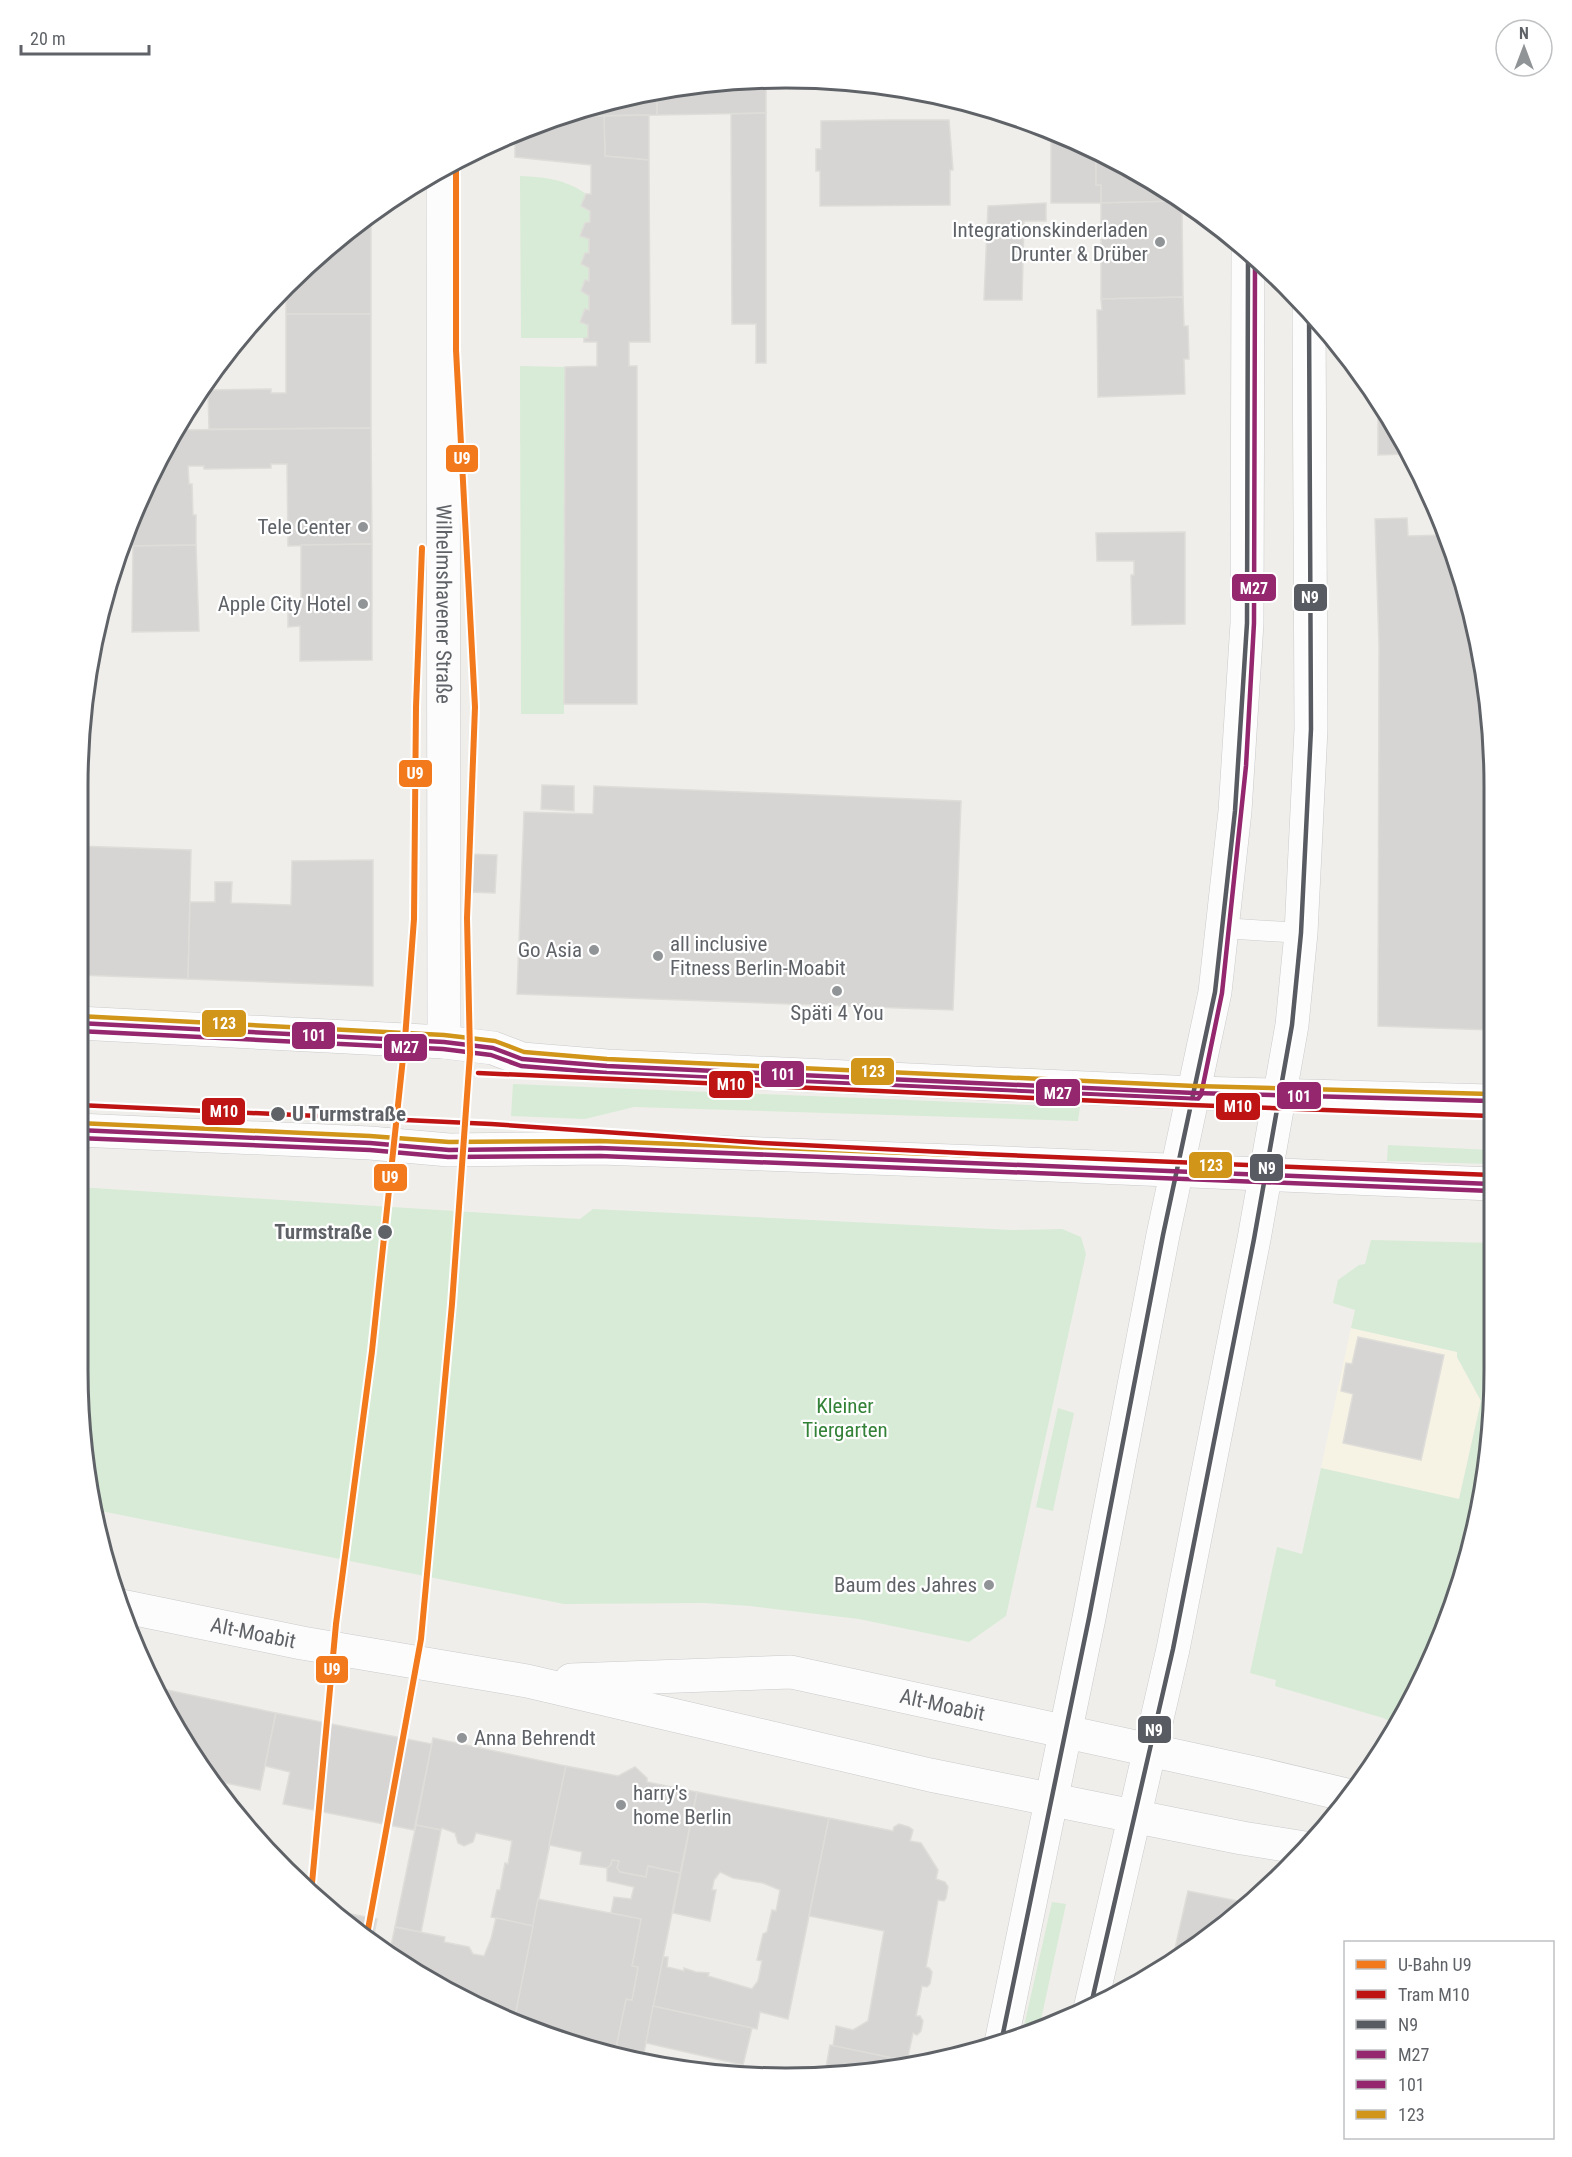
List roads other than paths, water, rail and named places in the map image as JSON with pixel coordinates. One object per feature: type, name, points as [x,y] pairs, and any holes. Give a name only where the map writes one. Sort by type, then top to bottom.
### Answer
[{"type":"main road","name":"Wilhelmshavener Straße","points":[[443,179],[444,1041]]},
{"type":"main road","points":[[1003,2033],[1177,1170],[1213,1010],[1235,811],[1247,623],[1248,264]]},
{"type":"main road","points":[[1093,1998],[1175,1638],[1266,1175],[1292,1025],[1301,933],[1311,729],[1309,325]]},
{"type":"main road","points":[[88,1023],[444,1041],[493,1048],[522,1059],[607,1066],[1194,1093],[1484,1101]]},
{"type":"main road","points":[[88,1130],[370,1143],[449,1150],[600,1148],[1484,1184]]},
{"type":"main road","name":"Alt-Moabit","points":[[131,1608],[302,1643],[527,1682],[930,1775],[1242,1838],[1295,1846]]},
{"type":"main road","name":"Alt-Moabit","points":[[527,1682],[791,1672],[1341,1794]]},
{"type":"lane","points":[[1222,927],[1301,933]]},
{"type":"metro line","name":"U9","points":[[368,1929],[421,1639],[452,1304],[470,1054],[467,918],[475,707],[456,350],[456,172]]},
{"type":"metro line","name":"U9","points":[[312,1882],[336,1624],[372,1351],[405,1039],[414,919],[416,707],[422,548]]},
{"type":"tram line","name":"M10","points":[[478,1073],[1484,1116]]},
{"type":"tram line","name":"M10","points":[[88,1105],[491,1124],[762,1143],[982,1154],[1484,1175]]},
{"type":"place","name":"Integrationskinderladen Drunter & Drüber","points":[[1160,242]]},
{"type":"place","name":"Tele Center","points":[[363,527]]},
{"type":"place","name":"Apple City Hotel","points":[[363,604]]},
{"type":"place","name":"Go Asia","points":[[594,950]]},
{"type":"place","name":"all inclusive Fitness Berlin-Moabit","points":[[658,956]]},
{"type":"place","name":"Späti 4 You","points":[[837,991]]},
{"type":"place","name":"U Turmstraße","points":[[278,1114]]},
{"type":"place","name":"Turmstraße","points":[[385,1232]]},
{"type":"place","name":"Baum des Jahres","points":[[989,1585]]},
{"type":"place","name":"Anna Behrendt","points":[[462,1738]]},
{"type":"place","name":"harry's home Berlin","points":[[621,1805]]},
{"type":"park label","name":"Kleiner Tiergarten","points":[[845,1418]]}]
